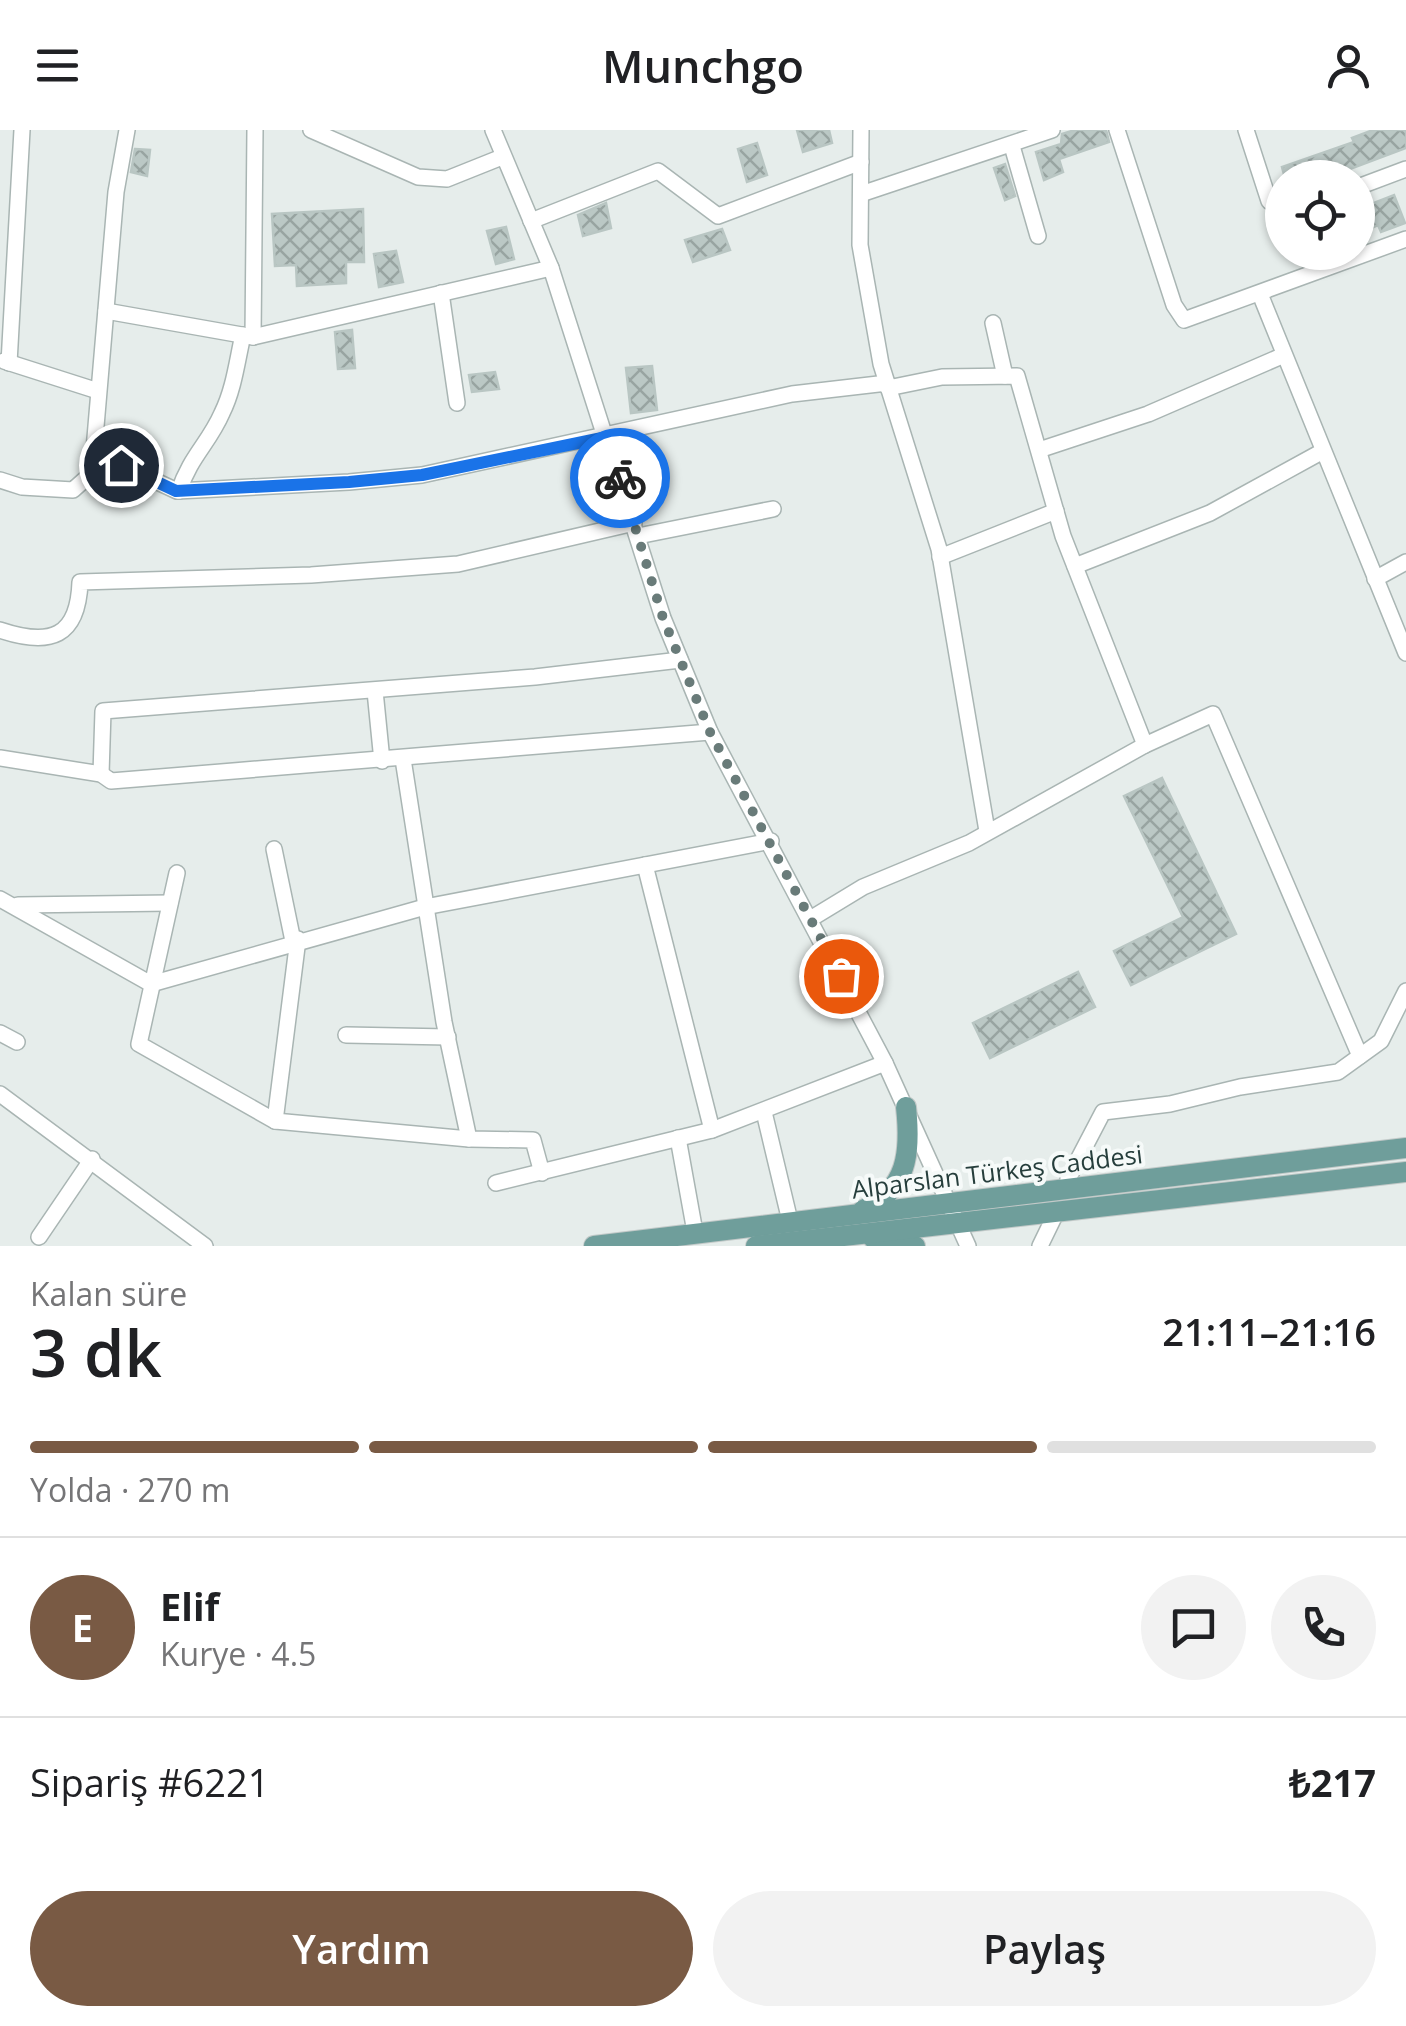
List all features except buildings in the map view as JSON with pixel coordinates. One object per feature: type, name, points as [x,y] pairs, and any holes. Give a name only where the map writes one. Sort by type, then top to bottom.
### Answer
[{"type":"main road","points":[[856,1213],[898,1186],[909,1143],[906,1107]]},
{"type":"main road","name":"Alparslan Türkeş Caddesi","points":[[594,1246],[695,1232],[797,1236],[846,1233],[1068,1190],[1406,1148]]},
{"type":"main road","name":"Alparslan Türkeş Caddesi","points":[[756,1246],[797,1236],[856,1213],[1058,1211],[1406,1172]]},
{"type":"main road","points":[[846,1233],[915,1246]]},
{"type":"street","points":[[22,130],[5,362],[98,391]]},
{"type":"street","points":[[0,480],[73,490],[92,473],[127,130]]},
{"type":"street","points":[[179,491],[189,461],[220,419],[248,335],[255,130]]},
{"type":"street","points":[[311,130],[418,178],[447,179],[502,157]]},
{"type":"street","points":[[493,130],[551,268],[680,660],[710,732],[812,918],[885,1063],[968,1246]]},
{"type":"street","points":[[861,130],[860,245],[888,386],[940,557],[987,830]]},
{"type":"street","points":[[860,194],[1052,130]]},
{"type":"street","points":[[1117,130],[1174,305],[1184,320],[1260,294],[1307,270]]},
{"type":"street","points":[[1246,130],[1265,189]]},
{"type":"street","points":[[1012,146],[1038,236]]},
{"type":"street","points":[[531,221],[658,171],[718,216],[861,162]]},
{"type":"street","points":[[1375,181],[1406,169]]},
{"type":"street","points":[[1375,247],[1406,239]]},
{"type":"street","points":[[106,311],[248,335],[551,268]]},
{"type":"street","points":[[441,293],[457,403]]},
{"type":"street","points":[[1260,294],[1406,653]]},
{"type":"street","points":[[994,324],[1005,376]]},
{"type":"street","points":[[1038,450],[1148,414],[1284,355]]},
{"type":"street","points":[[93,452],[179,491],[422,475],[792,394],[942,377],[1018,376],[1056,512],[1144,744]]},
{"type":"street","points":[[1075,566],[1210,513],[1323,451]]},
{"type":"street","points":[[0,630],[47,637],[65,631],[79,606],[80,582],[311,575],[458,564],[774,509]]},
{"type":"street","points":[[940,557],[1056,512]]},
{"type":"street","points":[[1374,579],[1406,562]]},
{"type":"street","points":[[100,774],[103,711],[375,691],[680,660]]},
{"type":"street","points":[[375,691],[382,761]]},
{"type":"street","points":[[812,918],[863,887],[969,843],[1144,744],[1214,714],[1360,1056]]},
{"type":"street","points":[[0,758],[100,774],[112,782],[710,732]]},
{"type":"street","points":[[404,759],[425,907],[469,1139]]},
{"type":"street","points":[[7,902],[151,984],[295,940],[425,907],[771,841]]},
{"type":"street","points":[[274,849],[295,940],[276,1121]]},
{"type":"street","points":[[645,866],[712,1130]]},
{"type":"street","points":[[177,873],[139,1044],[276,1121],[469,1139],[533,1140],[542,1174]]},
{"type":"street","points":[[7,902],[170,903]]},
{"type":"street","points":[[1068,1190],[1068,1180],[1103,1112],[1170,1104],[1240,1086],[1338,1072],[1381,1041],[1406,990]]},
{"type":"street","points":[[0,1032],[17,1042]]},
{"type":"street","points":[[346,1035],[448,1037]]},
{"type":"street","points":[[496,1183],[712,1130],[885,1063]]},
{"type":"street","points":[[0,1094],[205,1246]]},
{"type":"street","points":[[764,1112],[797,1236]]},
{"type":"street","points":[[678,1138],[695,1232]]},
{"type":"street","points":[[39,1238],[92,1159]]},
{"type":"street","points":[[1040,1246],[1058,1211]]},
{"type":"way so far","points":[[620,478],[663,618],[710,732],[841,976]]},
{"type":"route","points":[[121,465],[176,491],[349,482],[422,475],[607,437],[620,478]]}]
